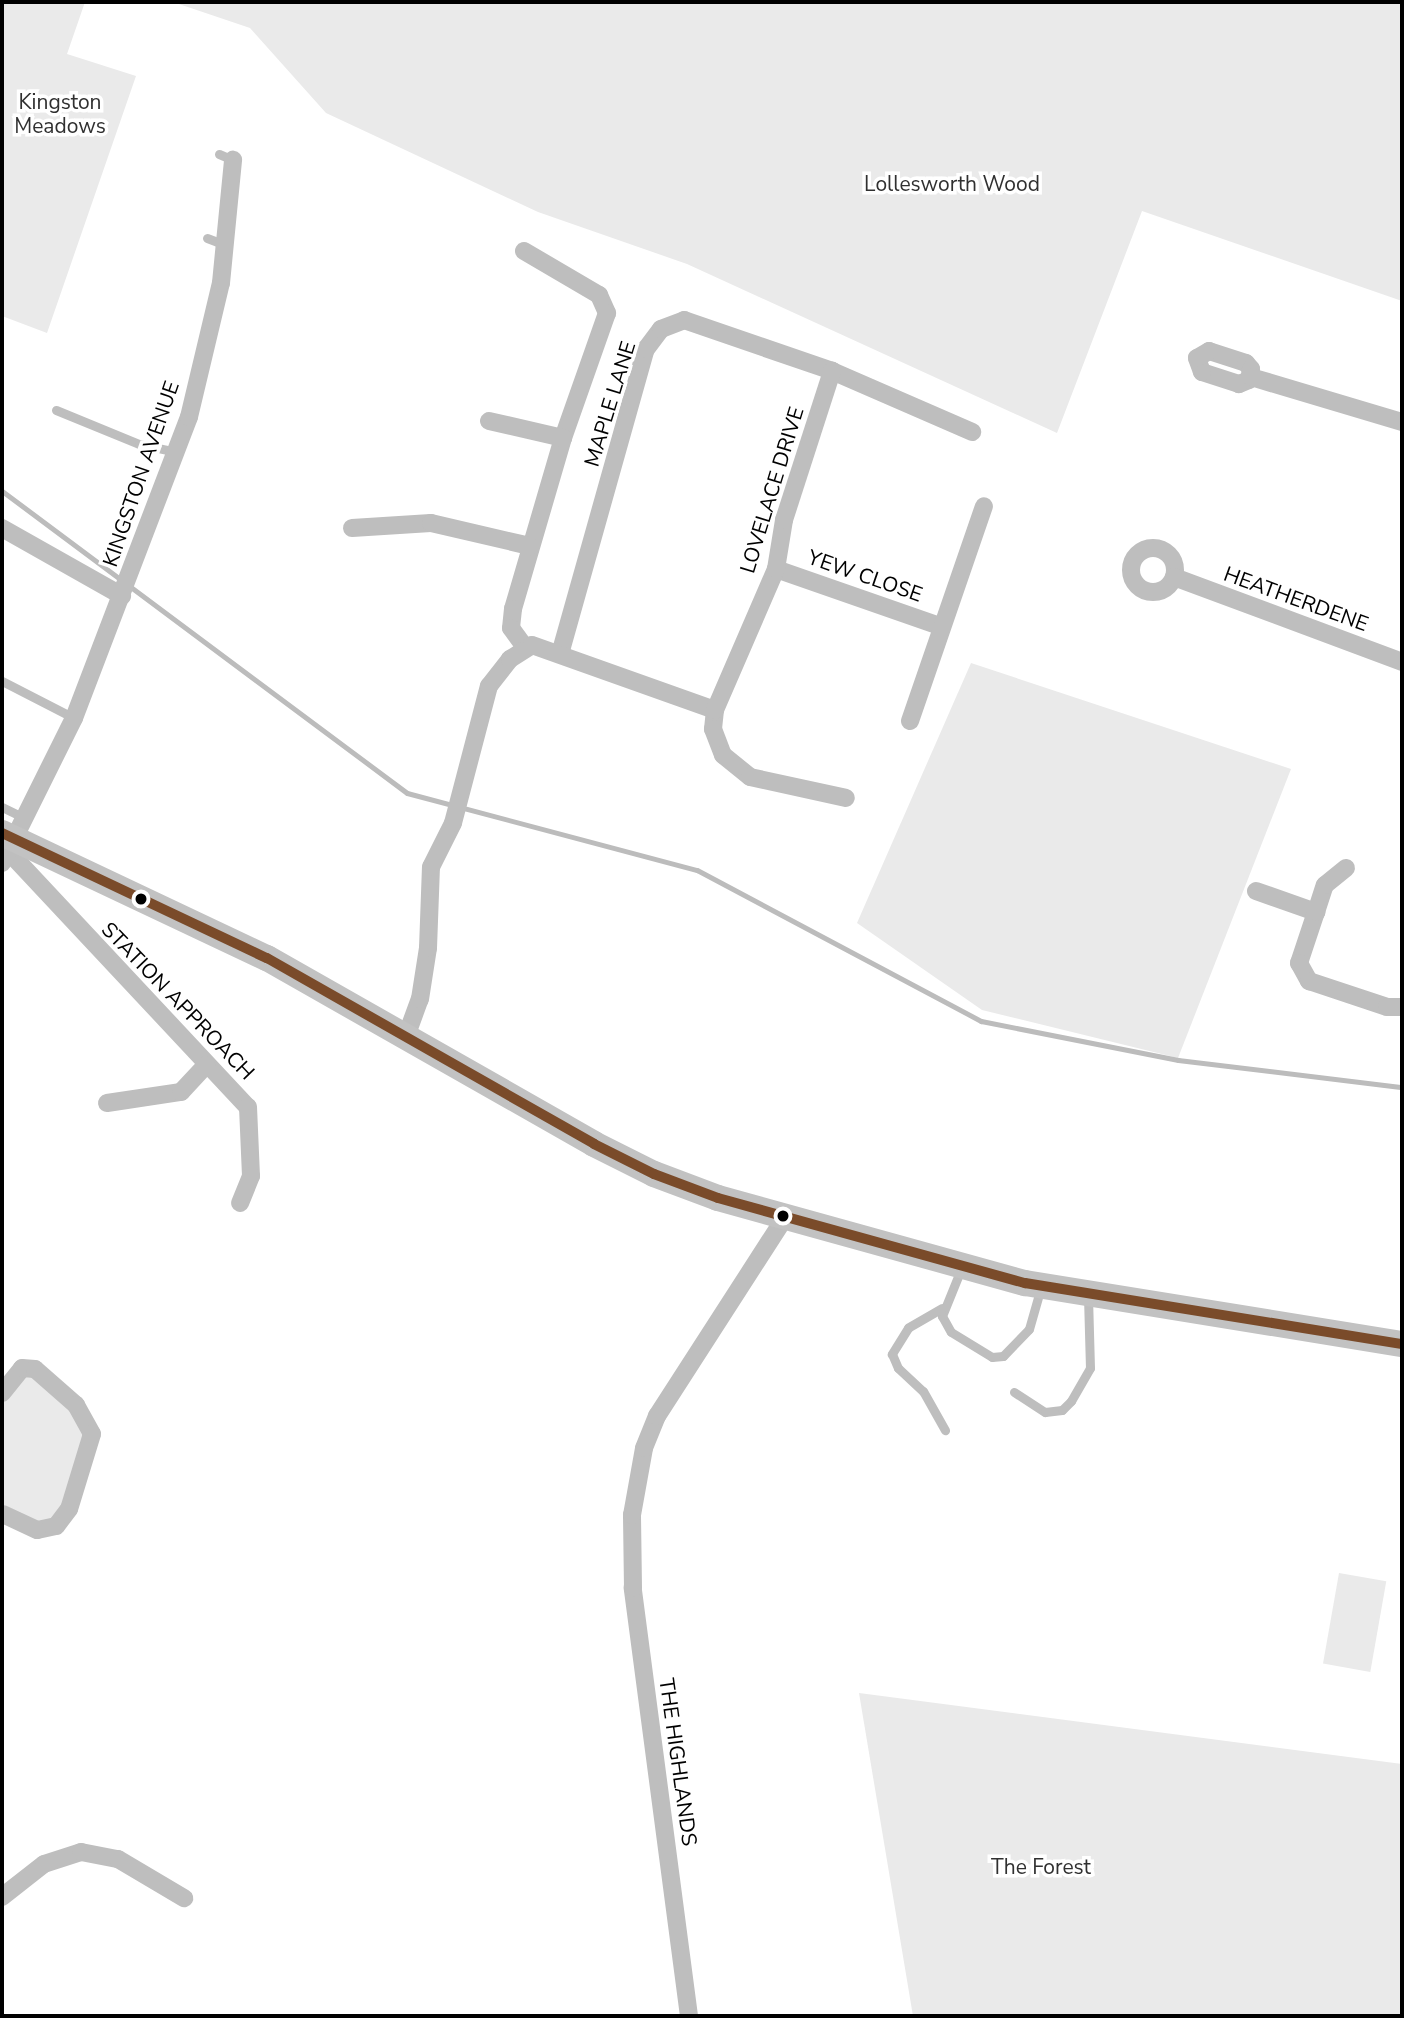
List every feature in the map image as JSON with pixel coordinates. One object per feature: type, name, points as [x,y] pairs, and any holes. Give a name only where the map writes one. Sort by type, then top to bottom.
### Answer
[{"type":"main road","points":[[11,841],[55,857],[311,980],[653,1174],[784,1219],[1041,1286],[1402,1344]]},
{"type":"street","name":"KINGSTON AVENUE","points":[[11,841],[74,718],[189,416],[221,283],[225,245],[222,211],[226,157]]},
{"type":"street","points":[[524,251],[587,286],[606,303],[607,322],[563,438],[530,546],[512,628],[524,646],[561,654],[715,710],[713,729],[723,755],[750,777],[846,798]]},
{"type":"street","name":"MAPLE LANE","points":[[561,654],[646,349],[661,329],[684,320],[832,371],[972,432]]},
{"type":"street","name":"LOVELACE DRIVE","points":[[715,710],[776,569],[784,520],[832,371]]},
{"type":"street","points":[[1251,377],[1402,422]]},
{"type":"street","points":[[489,421],[563,438]]},
{"type":"street","name":"YEW CLOSE","points":[[910,721],[940,626],[984,506]]},
{"type":"street","points":[[352,528],[431,523],[530,546]]},
{"type":"street","name":"KINGSTON AVENUE","points":[[2,528],[122,596]]},
{"type":"street","name":"YEW CLOSE","points":[[776,569],[940,626]]},
{"type":"street","name":"HEATHERDENE","points":[[1174,577],[1402,662]]},
{"type":"street","points":[[407,1034],[421,999],[428,948],[431,867],[454,818],[489,686],[524,646]]},
{"type":"street","name":"STATION APPROACH","points":[[11,841],[37,885],[248,1107],[251,1176],[240,1203]]},
{"type":"street","points":[[37,885],[55,857]]},
{"type":"street","points":[[1346,867],[1325,885],[1302,950],[1301,974],[1320,986],[1387,1007],[1402,1007]]},
{"type":"street","points":[[1256,891],[1316,912]]},
{"type":"street","points":[[107,1103],[181,1093],[206,1065]]},
{"type":"street","name":"THE HIGHLANDS","points":[[689,2016],[632,1588],[636,1482],[645,1448],[674,1385],[784,1219]]},
{"type":"street","points":[[2,1393],[16,1373],[34,1369],[75,1405],[92,1434],[69,1509],[56,1526],[37,1530],[2,1514]]},
{"type":"street","points":[[2,1897],[44,1864],[81,1852],[118,1859],[184,1898]]},
{"type":"lane","points":[[207,238],[225,245]]},
{"type":"lane","points":[[56,410],[139,444],[176,452]]},
{"type":"lane","points":[[2,681],[74,718]]},
{"type":"lane","points":[[2,807],[11,841]]},
{"type":"lane","points":[[946,1430],[923,1391],[898,1368],[892,1354],[908,1328],[942,1308],[962,1266]]},
{"type":"lane","points":[[942,1308],[951,1332],[999,1358],[1029,1329],[1041,1286]]},
{"type":"lane","points":[[1014,1392],[1045,1412],[1062,1410],[1071,1401],[1090,1368],[1088,1294]]},
{"type":"green space","name":"Kingston Meadows","points":[[2,2],[85,2],[67,54],[136,76],[47,333],[2,316]]},
{"type":"green space","name":"Lollesworth Wood","points":[[173,2],[1402,2],[1402,301],[1142,211],[1057,433],[687,264],[538,212],[326,113],[250,28]]},
{"type":"green space","points":[[971,663],[1291,769],[1178,1058],[982,1010],[857,923]]},
{"type":"green space","points":[[19,1376],[38,1376],[61,1395],[85,1431],[62,1512],[41,1524],[2,1504],[2,1402]]},
{"type":"green space","points":[[1339,1573],[1386,1581],[1370,1672],[1323,1664]]},
{"type":"green space","name":"The Forest","points":[[859,1693],[1402,1764],[1402,2016],[913,2016]]},
{"type":"waterway","points":[[2,491],[407,793],[697,870],[981,1021],[1178,1060],[1402,1087]]},
{"type":"transit line","points":[[2,833],[267,958],[594,1144],[654,1174],[718,1198],[1025,1283],[1402,1344]]}]
